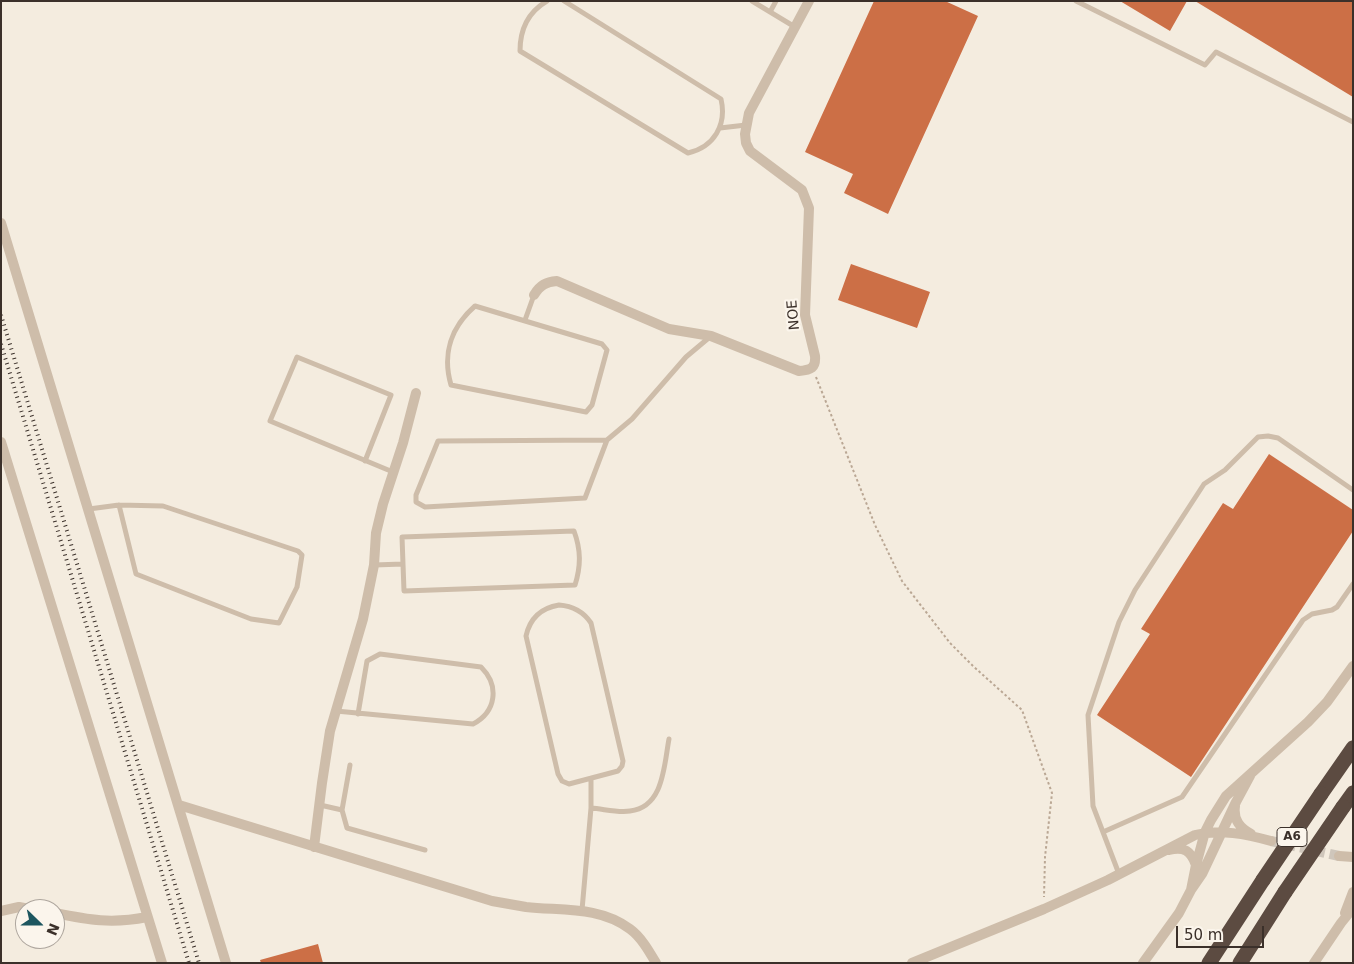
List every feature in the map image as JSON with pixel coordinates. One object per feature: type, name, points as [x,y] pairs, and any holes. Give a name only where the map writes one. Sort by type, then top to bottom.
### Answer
[{"type":"highway","name":"Α6","points":[[1209,963],[1353,748]]},
{"type":"highway","name":"Α6","points":[[1240,963],[1285,892],[1353,793]]},
{"type":"street","name":"NOE","points":[[809,1],[749,113],[746,125],[746,143],[750,151],[802,190],[810,208],[805,315],[815,356],[813,368]]},
{"type":"street","points":[[1,222],[226,963]]},
{"type":"street","points":[[534,295],[540,286],[548,282],[558,281],[669,329],[711,336],[799,371],[813,368]]},
{"type":"street","points":[[314,847],[330,732],[364,619],[374,565],[376,533],[416,393]]},
{"type":"street","points":[[1,442],[162,963]]},
{"type":"street","points":[[1191,890],[1206,832],[1226,796],[1308,722],[1327,702],[1353,666]]},
{"type":"street","points":[[1143,963],[1179,913],[1210,860],[1250,775]]},
{"type":"street","points":[[1236,802],[1234,815],[1237,823],[1245,831],[1256,837]]},
{"type":"street","points":[[179,805],[492,902],[527,907],[582,910],[608,916],[631,929],[648,949],[656,963]]},
{"type":"street","points":[[912,963],[1044,909],[1119,875],[1194,835],[1206,832],[1223,832],[1256,837],[1271,842]]},
{"type":"street","points":[[1166,850],[1175,848],[1188,851],[1196,865]]},
{"type":"street","points":[[1339,856],[1353,857]]},
{"type":"street","points":[[1341,923],[1353,892]]},
{"type":"street","points":[[1,911],[15,908]]},
{"type":"street","points":[[1314,963],[1353,908]]},
{"type":"street","points":[[65,915],[96,921],[118,922],[147,917]]},
{"type":"lane","points":[[547,1],[535,10],[525,24],[520,42],[520,51],[688,153],[707,145],[720,128],[723,114],[721,99],[564,1]]},
{"type":"lane","points":[[752,1],[795,27]]},
{"type":"lane","points":[[770,12],[776,1]]},
{"type":"lane","points":[[1076,1],[1205,64],[1216,52],[1353,122]]},
{"type":"lane","points":[[720,128],[746,125]]},
{"type":"lane","points":[[525,320],[534,295]]},
{"type":"lane","points":[[475,306],[525,320],[602,344],[607,350],[592,405],[586,412],[451,385],[447,366],[449,346],[456,328],[468,312],[475,306]]},
{"type":"lane","points":[[607,440],[438,441],[416,495],[416,502],[425,507],[585,498],[607,440],[632,419],[686,357],[711,336]]},
{"type":"lane","points":[[365,460],[391,395],[297,357],[270,421],[393,472]]},
{"type":"lane","points":[[1119,875],[1093,806],[1088,715],[1119,622],[1135,590],[1204,484],[1225,470],[1258,437],[1278,438],[1353,490]]},
{"type":"lane","points":[[89,509],[119,505],[163,506],[298,551],[302,555],[297,587],[279,623],[251,619],[136,574],[119,505]]},
{"type":"lane","points":[[574,531],[580,559],[575,585],[404,591],[403,564],[402,537],[574,531]]},
{"type":"lane","points":[[374,565],[403,564]]},
{"type":"lane","points":[[1103,832],[1182,797],[1303,620],[1312,614],[1332,610],[1337,607],[1353,584]]},
{"type":"lane","points":[[559,605],[574,608],[587,617],[591,623],[623,760],[622,766],[618,771],[591,778],[569,784],[562,780],[558,774],[526,636],[534,618],[544,609],[551,606],[559,605]]},
{"type":"lane","points":[[336,711],[358,714],[473,724],[479,721],[488,711],[493,699],[493,685],[481,667],[380,654],[367,661],[358,714]]},
{"type":"lane","points":[[592,808],[630,811],[643,808],[654,797],[661,786],[669,739]]},
{"type":"lane","points":[[350,765],[342,810],[347,828],[425,850]]},
{"type":"lane","points":[[582,910],[592,808],[591,778]]},
{"type":"lane","points":[[319,805],[342,810]]},
{"type":"path","points":[[813,368],[875,525],[902,581],[950,643],[1022,710],[1052,793],[1045,857],[1044,909]]},
{"type":"building","points":[[874,1],[945,1],[978,16],[888,214],[844,193],[853,174],[805,152]]},
{"type":"building","points":[[1120,1],[1187,1],[1170,31]]},
{"type":"building","points":[[1195,1],[1353,1],[1353,97]]},
{"type":"building","points":[[851,264],[930,292],[917,328],[838,300]]},
{"type":"building","points":[[1269,454],[1353,510],[1353,531],[1191,777],[1097,715],[1150,634],[1141,629],[1223,503],[1233,509]]},
{"type":"building","points":[[318,944],[323,963],[261,963],[260,960]]},
{"type":"tunnel","points":[[1271,841],[1339,856]]},
{"type":"railway","points":[[1,315],[199,963]]},
{"type":"railway","points":[[1,344],[189,963]]}]
